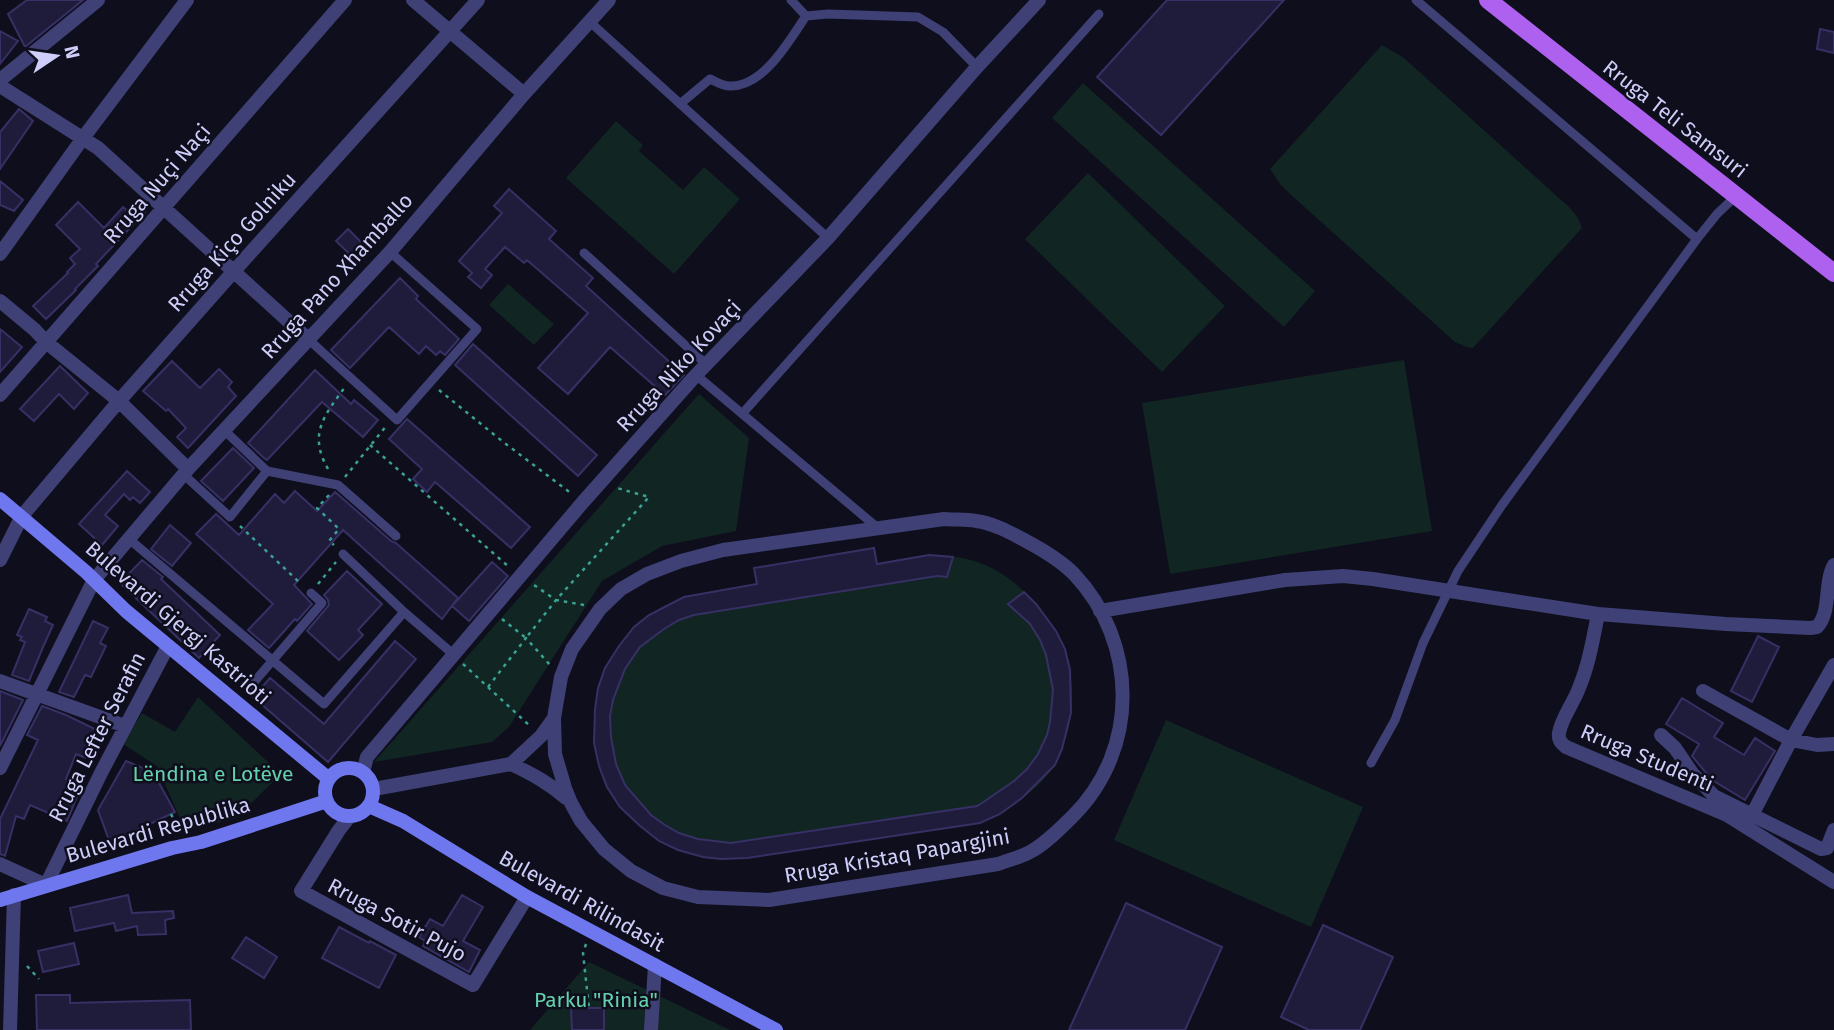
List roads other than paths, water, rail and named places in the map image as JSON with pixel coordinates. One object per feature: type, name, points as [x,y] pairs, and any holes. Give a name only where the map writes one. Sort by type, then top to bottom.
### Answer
[{"type":"main road","name":"Rruga Teli Samsuri","points":[[1488,0],[1834,273]]},
{"type":"main road","name":"Bulevardi Gjergj Kastrioti","points":[[0,499],[126,611],[329,779]]},
{"type":"main road","points":[[356,768],[363,772],[374,789],[369,806],[358,815],[336,813],[327,801],[326,786],[329,779],[341,769],[356,768]]},
{"type":"main road","name":"Bulevardi Republika","points":[[7,898],[172,848],[201,842],[327,801]]},
{"type":"main road","name":"Bulevardi Rilindasit","points":[[369,806],[403,821],[527,897],[776,1030]]},
{"type":"street","points":[[0,80],[98,0]]},
{"type":"street","points":[[0,254],[187,0]]},
{"type":"street","name":"Rruga Nuçi Naçi","points":[[0,395],[345,0]]},
{"type":"street","points":[[413,0],[524,94]]},
{"type":"street","name":"Rruga Kiço Golniku","points":[[0,560],[22,516],[119,401],[478,0]]},
{"type":"street","name":"Rruga Pano Xhamballo","points":[[0,768],[94,580],[185,472],[390,252],[524,94],[609,0]]},
{"type":"street","name":"Rruga Niko Kovaçi","points":[[363,772],[367,757],[583,502],[696,375],[828,238],[1039,0]]},
{"type":"street","points":[[0,86],[99,148],[308,339]]},
{"type":"street","points":[[0,301],[119,401],[185,472]]},
{"type":"street","name":"Rruga Kristaq Papargjini","points":[[944,519],[978,521],[1014,534],[1045,551],[1073,573],[1096,602],[1112,634],[1121,668],[1123,704],[1117,740],[1105,774],[1085,804],[1060,829],[1030,852],[998,864],[769,900],[698,897],[663,888],[631,871],[604,849],[581,821],[565,788],[555,754],[554,718],[561,677],[572,649],[600,609],[621,589],[647,574],[681,561],[723,550],[878,529],[944,519]]},
{"type":"street","points":[[1100,611],[1285,580],[1343,576],[1598,614],[1810,628],[1821,623],[1830,603],[1827,584],[1834,565]]},
{"type":"street","name":"Rruga Studenti","points":[[1598,614],[1583,678],[1560,729],[1561,742],[1566,747],[1727,815],[1834,882]]},
{"type":"street","name":"Rruga Lefter Serafin","points":[[46,885],[168,646]]},
{"type":"street","points":[[1752,816],[1790,740],[1834,665]]},
{"type":"street","points":[[0,681],[125,726]]},
{"type":"street","points":[[1703,691],[1790,740],[1817,745],[1834,744]]},
{"type":"street","name":"Rruga Kristaq Papargjini","points":[[554,718],[541,736],[512,764],[553,786],[571,803]]},
{"type":"street","points":[[1661,736],[1675,748],[1692,773],[1714,796],[1821,849],[1827,848],[1834,830]]},
{"type":"street","points":[[374,789],[512,764]]},
{"type":"street","name":"Rruga Sotir Pujo","points":[[350,816],[301,891],[474,985],[527,897]]},
{"type":"street","points":[[0,864],[46,885]]},
{"type":"street","points":[[7,898],[10,1030]]},
{"type":"street","points":[[650,1030],[655,965]]},
{"type":"lane","points":[[792,0],[806,16]]},
{"type":"lane","points":[[1416,0],[1697,239]]},
{"type":"lane","points":[[680,104],[710,79],[728,87],[747,84],[772,64],[806,16],[828,14],[918,18],[943,32],[977,67]]},
{"type":"lane","points":[[742,414],[1099,15]]},
{"type":"lane","points":[[590,22],[828,238]]},
{"type":"lane","points":[[1371,763],[1395,720],[1423,643],[1458,572],[1502,505],[1697,239],[1736,196]]},
{"type":"lane","points":[[308,339],[397,420],[477,329],[390,252]]},
{"type":"lane","points":[[584,253],[707,365]]},
{"type":"lane","points":[[696,375],[878,529]]},
{"type":"lane","points":[[224,430],[267,471],[338,485],[396,536]]},
{"type":"lane","points":[[185,472],[230,517],[267,471]]},
{"type":"lane","points":[[129,539],[324,704],[404,612]]},
{"type":"lane","points":[[343,554],[453,654]]},
{"type":"lane","points":[[249,688],[321,603],[311,593]]},
{"type":"park label","name":"Lëndina e Lotëve","points":[[213,774]]},
{"type":"park label","name":"Parku \"Rinia\"","points":[[596,1000]]}]
